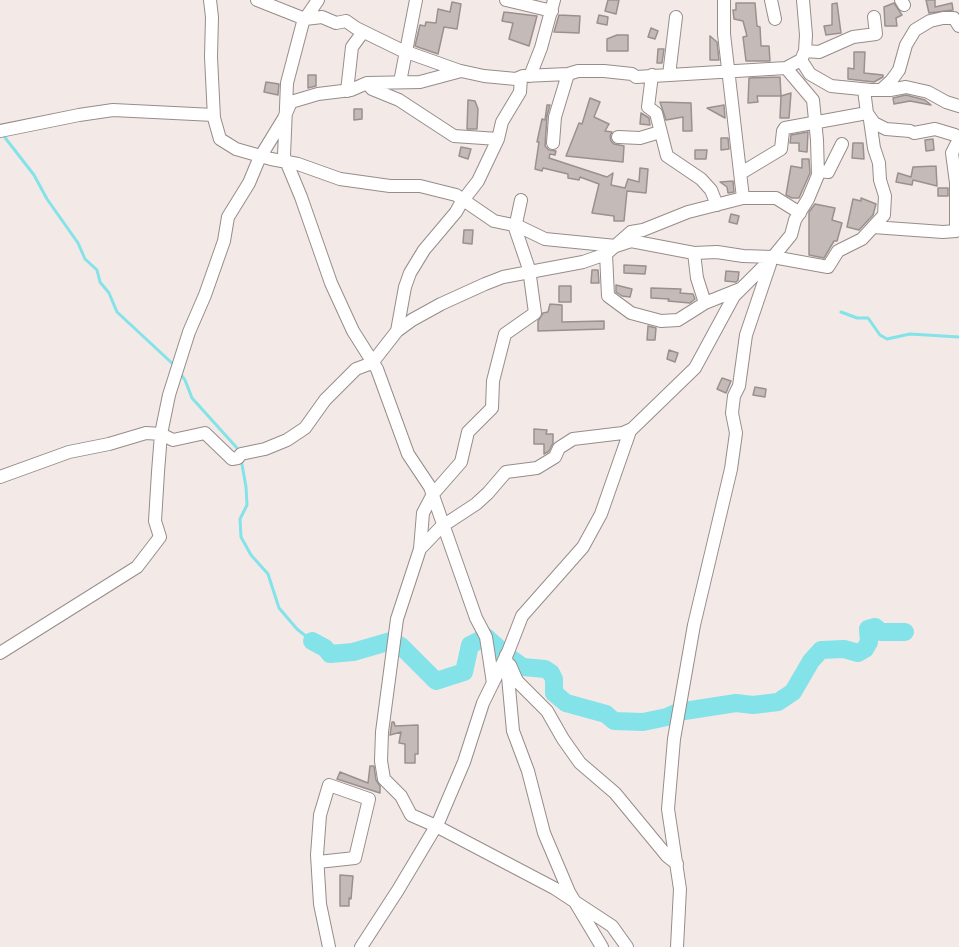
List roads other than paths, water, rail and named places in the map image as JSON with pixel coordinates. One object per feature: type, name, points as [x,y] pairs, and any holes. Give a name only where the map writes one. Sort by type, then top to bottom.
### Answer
[{"type":"street","points":[[210,0],[214,115],[219,139],[236,149],[340,179],[390,186],[420,186],[456,195],[494,221],[515,225],[545,239],[611,250]]},
{"type":"street","points":[[257,0],[305,19],[322,17],[336,23],[346,21],[363,32],[406,52],[461,71],[502,78],[568,74],[578,71],[604,71],[632,74],[636,77],[786,68],[803,55],[819,52],[853,38],[876,34],[874,17]]},
{"type":"street","points":[[318,0],[305,19],[287,83],[284,156],[331,283],[353,331],[377,369],[408,454],[433,494],[476,618],[486,637],[493,683]]},
{"type":"street","points":[[400,82],[416,0]]},
{"type":"street","points":[[397,331],[405,287],[410,273],[424,250],[478,181],[498,139],[502,124],[520,92],[553,6],[506,0]]},
{"type":"street","points":[[724,0],[723,30],[743,198]]},
{"type":"street","points":[[771,0],[775,20]]},
{"type":"street","points":[[803,0],[807,35],[803,55],[806,92]]},
{"type":"street","points":[[669,75],[676,17]]},
{"type":"street","points":[[881,90],[899,70],[906,45],[915,30],[930,21],[943,18],[954,18],[959,26]]},
{"type":"street","points":[[347,91],[352,47],[363,32]]},
{"type":"street","points":[[803,55],[810,74],[831,86],[864,90],[890,90],[906,87],[928,92],[959,106]]},
{"type":"street","points":[[361,947],[436,826],[464,762],[483,703],[522,616],[583,547],[601,514],[630,431],[695,368],[734,296],[792,235],[794,223],[808,199],[818,171],[814,102],[786,68]]},
{"type":"street","points":[[0,653],[137,567],[160,537],[154,521],[162,434],[169,395],[189,332],[224,242],[228,217],[249,183],[261,156],[285,118],[291,102],[318,94],[347,91],[367,83],[420,82],[461,71]]},
{"type":"street","points":[[553,143],[555,117],[568,74]]},
{"type":"street","points":[[652,75],[648,107],[656,113],[666,156],[701,179],[711,190],[717,205]]},
{"type":"street","points":[[367,83],[372,89],[399,100],[454,136],[498,139]]},
{"type":"street","points":[[0,477],[69,452],[146,433],[162,434],[173,440],[205,434],[232,459],[238,458],[241,454],[265,449],[287,440],[305,428],[325,400],[356,369],[373,362],[397,331],[414,318],[485,284],[503,278],[583,262],[631,241],[694,253],[717,252],[773,257],[828,267],[838,251],[862,239],[885,215],[885,196],[864,90]]},
{"type":"street","points":[[0,131],[113,110],[150,114],[214,115]]},
{"type":"street","points":[[741,172],[781,149],[785,128],[815,121],[869,117],[886,129],[916,133],[932,128],[955,135],[959,139],[952,153],[956,183],[956,231],[873,227]]},
{"type":"street","points":[[618,137],[640,138],[660,132]]},
{"type":"street","points":[[818,171],[828,172],[842,144]]},
{"type":"street","points":[[741,289],[705,303],[678,320],[661,321],[631,313],[608,296],[611,250],[631,232],[643,230],[688,212],[743,198],[776,198],[800,213]]},
{"type":"street","points":[[521,200],[515,225],[529,273],[536,313],[505,334],[493,381],[492,408],[468,432],[461,462],[433,494],[423,513],[420,549],[397,619],[382,732],[381,761],[384,778],[400,796],[411,815],[554,888],[612,926],[627,947]]},
{"type":"street","points":[[694,253],[697,278],[705,303]]},
{"type":"street","points":[[677,947],[680,913],[677,864],[668,809],[677,717],[694,625],[731,469],[736,433],[732,413],[734,396],[739,386],[746,335],[773,257]]},
{"type":"street","points":[[420,549],[443,525],[476,504],[506,472],[537,468],[555,457],[559,448],[573,439],[630,431]]},
{"type":"street","points":[[506,656],[517,681],[548,711],[563,739],[580,763],[615,793],[667,856],[677,864]]},
{"type":"street","points":[[506,656],[513,731],[528,771],[544,833],[569,892],[602,947]]},
{"type":"street","points":[[318,862],[355,858],[369,799],[329,785],[320,815],[318,862],[320,904],[329,947]]},
{"type":"waterway","points":[[3,135],[34,175],[47,199],[78,243],[85,259],[97,270],[100,282],[109,293],[117,312],[174,365]]},
{"type":"waterway","points":[[841,312],[857,318],[868,318],[880,335],[887,339],[910,334],[959,337]]},
{"type":"waterway","points":[[180,373],[192,398],[239,453]]},
{"type":"waterway","points":[[241,459],[247,505],[240,519],[241,537],[251,555],[268,574],[279,608],[297,629],[312,641]]},
{"type":"waterway","points":[[312,641],[325,648],[330,654],[353,652],[391,641],[401,646],[436,681],[464,672],[470,645],[486,637],[523,667],[545,669],[551,673],[554,679],[554,693],[566,703],[606,714],[614,721],[643,722],[678,712],[736,703],[753,705],[778,702],[793,692],[811,661],[821,650],[844,649],[858,653],[865,649],[869,642],[868,629],[875,627],[881,632],[905,632]]}]
